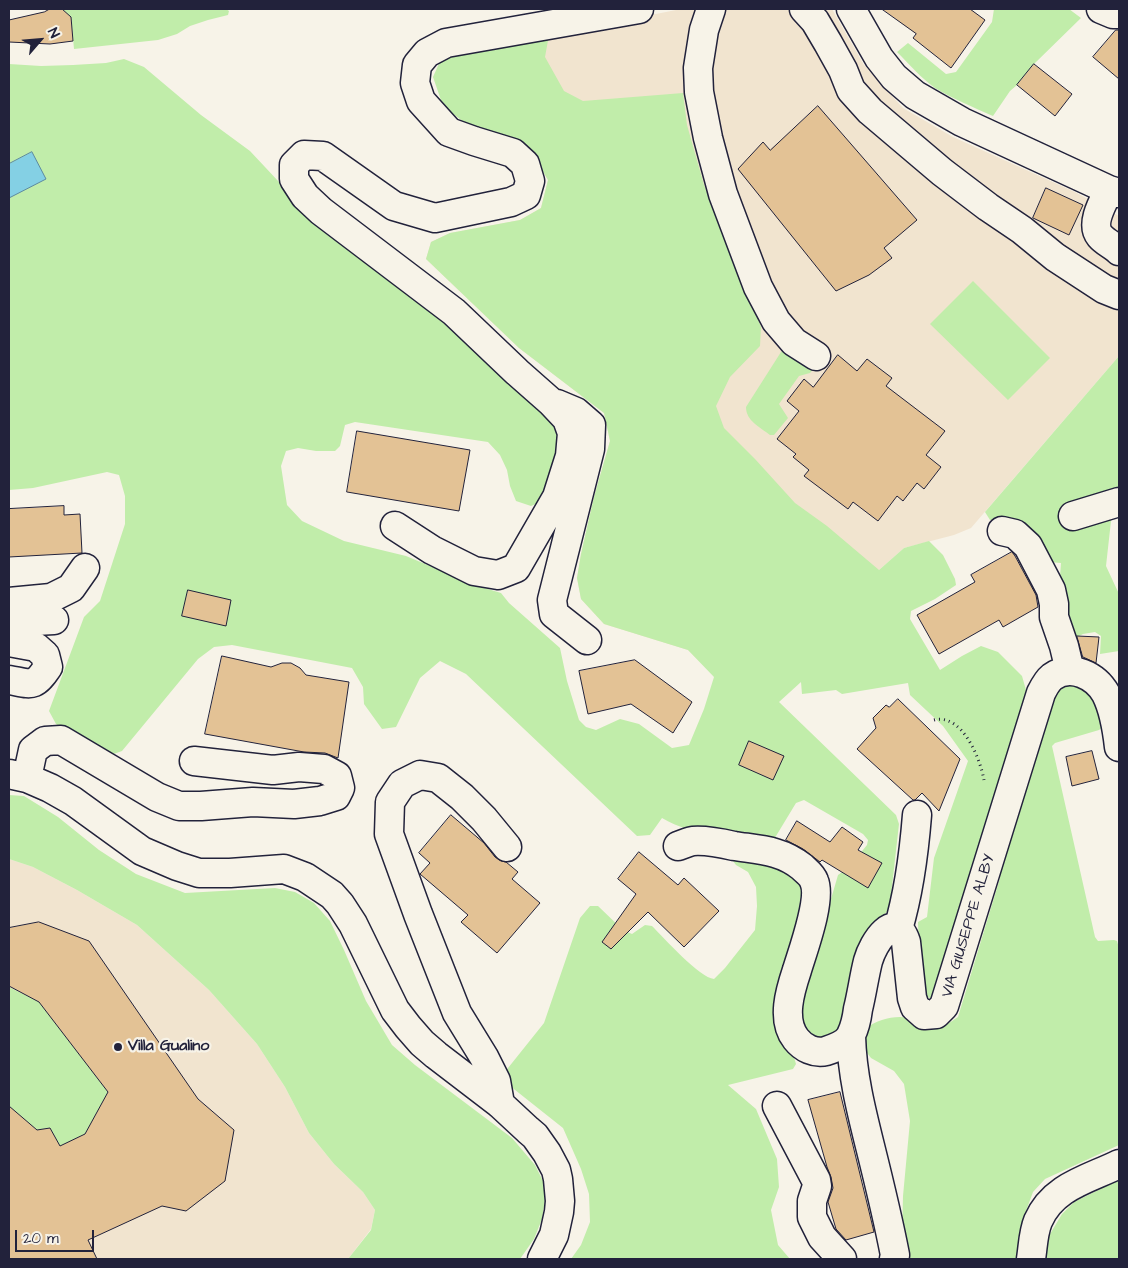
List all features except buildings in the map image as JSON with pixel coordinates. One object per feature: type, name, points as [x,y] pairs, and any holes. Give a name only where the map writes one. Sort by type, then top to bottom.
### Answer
[{"type":"street","points":[[395,526],[432,550],[474,571],[498,575],[516,568],[557,497],[570,456],[572,432],[567,420],[551,402],[454,312],[304,196],[294,179],[294,165],[304,155],[323,156],[394,206],[435,218],[511,202],[526,195],[530,181],[525,164],[513,153],[449,132],[421,101],[415,83],[417,65],[427,53],[446,43],[639,9]]},
{"type":"street","points":[[711,9],[704,30],[698,68],[699,92],[722,194],[758,287],[776,321],[794,342],[816,356]]},
{"type":"street","points":[[804,9],[815,21],[824,36],[843,70],[851,90],[870,112],[942,172],[1022,230],[1055,258],[1104,289],[1119,295]]},
{"type":"street","points":[[851,9],[879,58],[894,77],[915,95],[962,122],[1114,191],[1100,208],[1095,225],[1099,236],[1119,251]]},
{"type":"street","points":[[1101,9],[1113,14],[1119,14]]},
{"type":"street","points":[[551,402],[576,412],[591,425],[590,449],[552,600],[554,614],[588,640]]},
{"type":"street","points":[[1073,516],[1119,502]]},
{"type":"street","points":[[1002,531],[1015,534],[1028,546],[1051,590],[1054,617],[1070,671],[1092,678],[1106,695],[1117,730],[1119,747]]},
{"type":"street","points":[[9,602],[51,598],[71,588],[85,568]]},
{"type":"street","points":[[9,618],[35,621],[54,620]]},
{"type":"street","points":[[9,642],[36,647],[45,655],[48,667],[39,680],[31,684],[9,680]]},
{"type":"street","name":"VIA GIUSEPPE ALBY","points":[[898,929],[903,934],[906,942],[912,998],[915,1006],[924,1015],[936,1014],[946,1002],[1041,693],[1046,683],[1053,677],[1061,672],[1070,671]]},
{"type":"street","points":[[194,760],[273,770],[299,767],[324,769],[337,776],[340,788],[336,796],[320,801],[294,804],[254,802],[179,806],[157,797],[61,740],[45,741],[34,750],[18,776],[50,788],[73,800],[142,851],[177,866],[199,873],[284,869],[305,877],[332,896],[347,914],[395,1010],[408,1027],[436,1055],[500,1104],[536,1136],[552,1161],[558,1179],[560,1201],[554,1235],[542,1259]]},
{"type":"street","points":[[500,1104],[496,1082],[484,1057],[457,1013],[418,914],[389,834],[390,802],[402,784],[420,776],[438,778],[462,797],[484,819],[507,847]]},
{"type":"street","points":[[894,1259],[895,1255],[889,1225],[855,1082],[851,1036],[868,959],[882,934],[893,927],[898,929],[904,910],[917,815]]},
{"type":"street","points":[[678,846],[692,841],[714,842],[774,852],[792,860],[809,874],[814,881],[816,891],[815,904],[790,990],[788,1018],[792,1032],[797,1040],[810,1050],[817,1052],[839,1046],[851,1036]]},
{"type":"street","points":[[777,1106],[816,1180],[817,1186],[812,1201],[812,1218],[822,1237],[842,1259]]},
{"type":"street","points":[[1031,1259],[1038,1221],[1045,1208],[1053,1199],[1063,1190],[1119,1164]]},
{"type":"path","points":[[934,720],[940,718],[949,720],[960,728],[978,758],[984,785]]},
{"type":"shaded area","points":[[681,9],[832,9],[864,65],[903,108],[953,137],[1075,192],[1119,216],[1119,356],[971,528],[954,535],[904,548],[879,570],[715,677],[688,650],[604,624],[581,599],[577,578],[581,554],[594,497],[610,441],[604,413],[519,348],[426,259],[431,242],[450,233],[520,220],[541,208],[548,180],[527,145],[465,123],[433,77],[461,53]]},
{"type":"shaded area","points":[[9,859],[33,867],[137,925],[209,990],[257,1044],[285,1087],[309,1133],[334,1164],[363,1192],[375,1210],[371,1229],[348,1259],[9,1259]]},
{"type":"green space","points":[[62,9],[226,9],[229,11],[228,15],[190,26],[177,34],[158,40],[74,49],[71,17]]},
{"type":"green space","points":[[994,9],[1069,9],[1081,18],[1034,64],[1010,91],[993,116],[935,88],[897,52],[908,43],[946,74],[956,72],[992,22]]},
{"type":"green space","points":[[549,35],[545,57],[564,91],[583,101],[683,93],[687,125],[704,185],[761,327],[760,346],[730,377],[716,406],[724,428],[795,503],[827,526],[879,570],[904,548],[929,541],[943,555],[956,585],[935,599],[911,611],[910,619],[940,670],[981,646],[998,652],[1022,676],[1026,690],[1025,700],[939,995],[930,998],[922,995],[918,922],[927,917],[934,858],[968,761],[943,726],[910,695],[908,683],[842,694],[836,690],[802,694],[801,682],[779,702],[896,815],[899,824],[889,908],[862,949],[840,1030],[820,1040],[808,1035],[795,1014],[805,963],[831,899],[838,875],[849,867],[867,845],[868,840],[863,834],[804,800],[796,803],[773,841],[701,833],[662,818],[650,835],[637,836],[466,674],[440,661],[420,678],[396,727],[382,729],[364,704],[363,687],[352,668],[232,645],[214,647],[198,659],[122,751],[108,756],[76,741],[56,724],[49,711],[84,617],[100,601],[125,524],[125,496],[119,475],[107,472],[33,488],[9,490],[9,64],[73,65],[106,63],[124,59],[144,67],[201,115],[250,151],[294,198],[436,310],[563,432],[543,501],[531,506],[516,501],[510,486],[507,470],[500,455],[488,442],[355,422],[345,425],[340,446],[335,451],[316,451],[298,448],[286,451],[281,466],[287,505],[302,521],[344,541],[406,556],[478,586],[501,593],[509,603],[560,648],[567,681],[579,720],[586,727],[596,730],[620,719],[639,724],[672,748],[689,745],[704,709],[714,677],[688,650],[604,624],[581,599],[577,578],[581,554],[594,497],[610,441],[604,413],[519,348],[426,259],[431,242],[450,233],[520,220],[541,208],[548,180],[527,145],[465,123],[443,106],[433,77],[441,59],[461,53]]},
{"type":"green space","points":[[973,281],[1050,358],[1008,400],[930,324]]},
{"type":"green space","points":[[787,347],[814,368],[810,373],[799,376],[779,404],[788,418],[774,435],[770,435],[751,420],[746,407],[781,352]]},
{"type":"green space","points":[[1119,356],[1119,488],[1075,504],[1065,516],[1064,527],[1070,524],[1110,517],[1106,566],[1119,594],[1119,651],[1100,654],[1101,636],[1095,632],[1083,634],[1075,638],[1059,590],[1061,563],[1049,562],[1008,519],[990,520],[985,512]]},
{"type":"green space","points":[[1073,682],[1092,691],[1104,726],[1099,730],[1055,743],[1052,746],[1095,937],[1098,941],[1117,941],[1119,948],[1119,1145],[1045,1179],[1033,1192],[1026,1211],[1020,1259],[904,1259],[902,1236],[903,1196],[910,1121],[904,1084],[894,1071],[871,1058],[864,1049],[860,1036],[872,1024],[889,1018],[907,1018],[924,1028],[933,1029],[958,1017],[1053,693],[1056,687]]},
{"type":"green space","points":[[9,795],[24,796],[58,817],[99,850],[136,874],[185,893],[275,888],[295,892],[314,903],[330,921],[366,1001],[392,1045],[415,1065],[512,1138],[535,1165],[543,1181],[545,1200],[542,1219],[534,1239],[520,1259],[348,1259],[371,1230],[375,1210],[363,1192],[334,1164],[309,1133],[285,1087],[257,1044],[209,990],[137,925],[33,867],[9,859]]},
{"type":"green space","points":[[729,856],[787,864],[806,891],[793,1054],[796,1064],[793,1069],[728,1085],[756,1109],[777,1159],[779,1187],[771,1210],[778,1245],[790,1259],[571,1259],[581,1245],[590,1222],[589,1194],[581,1169],[563,1128],[500,1078],[544,1023],[580,918],[590,906],[598,906],[623,930],[632,934],[645,925],[652,926],[691,965],[714,979],[755,930],[756,887],[748,872],[736,865]]},
{"type":"green space","points":[[9,987],[39,1002],[108,1092],[85,1134],[60,1146],[50,1128],[37,1130],[9,1109]]},
{"type":"green space","points":[[1119,1180],[1119,1259],[1042,1259],[1047,1239],[1062,1214],[1074,1202]]},
{"type":"water","points":[[32,152],[46,179],[9,198],[9,164]]},
{"type":"place","name":"Villa Gualino","points":[[118,1047]]}]
